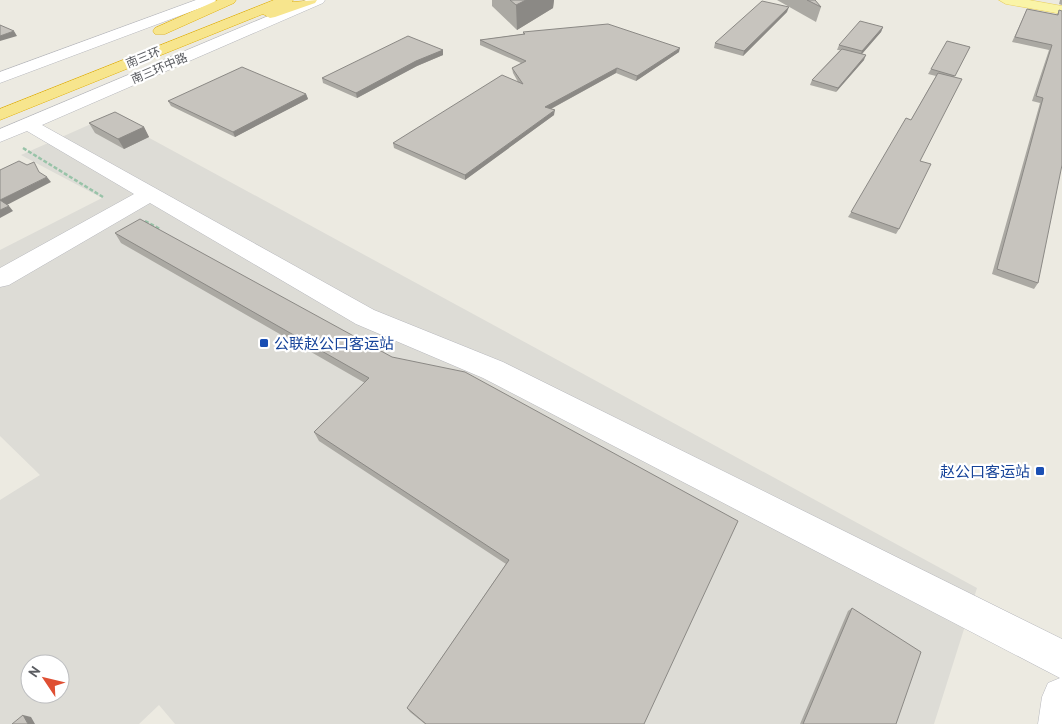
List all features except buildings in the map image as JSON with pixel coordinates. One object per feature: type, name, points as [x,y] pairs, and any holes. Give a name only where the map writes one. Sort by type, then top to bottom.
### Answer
[{"type":"highway","name":"南三环","points":[[62,72],[129,46],[229,0]]},
{"type":"highway","name":"南三环","points":[[151,38],[248,0]]},
{"type":"highway","name":"南三环","points":[[0,115],[286,0]]},
{"type":"highway","points":[[120,66],[310,0]]},
{"type":"main road","points":[[1006,0],[1062,10]]},
{"type":"street","points":[[0,78],[208,0]]},
{"type":"street","name":"南三环中路","points":[[0,136],[318,0]]},
{"type":"street","points":[[28,124],[365,317],[493,370],[1062,659]]},
{"type":"street","points":[[0,279],[150,194]]},
{"type":"street","points":[[1059,724],[1062,697]]},
{"type":"shaded area","name":"公联赵公口客运站","points":[[109,116],[977,588],[934,724],[175,724],[159,705],[139,724],[0,724],[0,500],[40,475],[0,436],[0,250],[102,198],[21,155]]},
{"type":"place","name":"公联赵公口客运站","points":[[264,343]]},
{"type":"place","name":"赵公口客运站","points":[[1040,471]]}]
